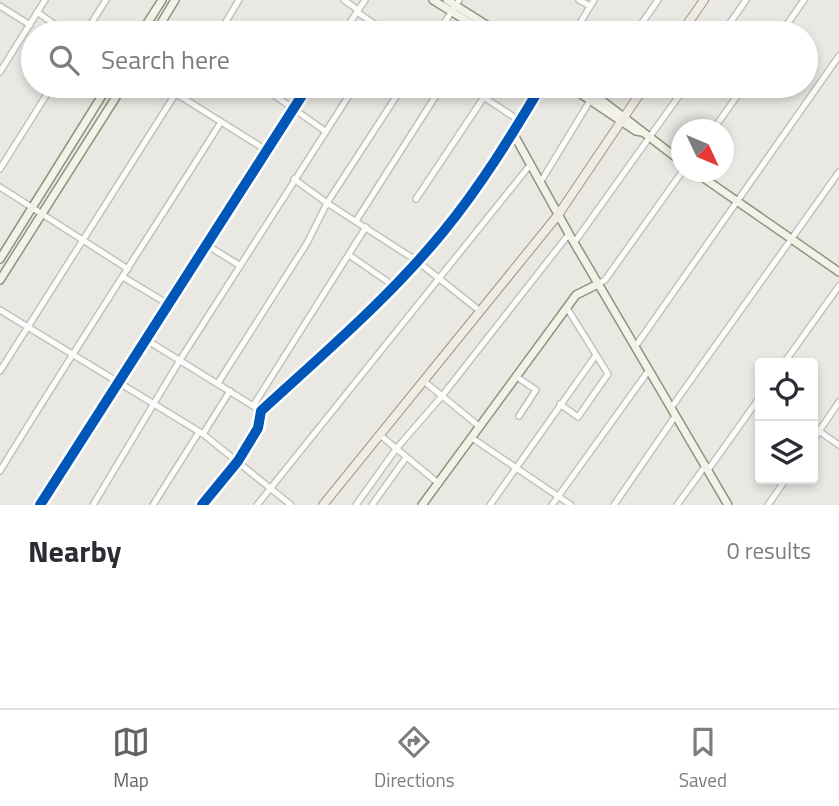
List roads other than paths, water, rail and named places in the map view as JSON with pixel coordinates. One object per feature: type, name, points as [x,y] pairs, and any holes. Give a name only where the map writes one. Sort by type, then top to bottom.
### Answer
[{"type":"main road","points":[[149,21],[162,0]]},
{"type":"main road","points":[[162,21],[175,0]]},
{"type":"main road","points":[[433,0],[456,6],[473,21]]},
{"type":"main road","points":[[447,0],[480,21]]},
{"type":"main road","points":[[689,21],[704,0]]},
{"type":"main road","points":[[0,259],[101,98]]},
{"type":"main road","points":[[0,280],[115,98]]},
{"type":"main road","points":[[594,98],[639,127],[671,154]]},
{"type":"main road","points":[[323,505],[558,215],[636,98]]},
{"type":"main road","points":[[513,133],[574,243],[728,505]]},
{"type":"main road","points":[[709,182],[839,272]]},
{"type":"main road","points":[[422,505],[576,295],[598,284]]},
{"type":"street","points":[[32,21],[45,0]]},
{"type":"street","points":[[93,21],[106,0]]},
{"type":"street","points":[[226,21],[239,0]]},
{"type":"street","points":[[344,0],[372,21]]},
{"type":"street","points":[[351,21],[365,0]]},
{"type":"street","points":[[579,0],[590,6]]},
{"type":"street","points":[[581,21],[594,0]]},
{"type":"street","points":[[643,21],[658,0]]},
{"type":"street","points":[[731,21],[746,0]]},
{"type":"street","points":[[789,21],[804,0]]},
{"type":"street","points":[[0,6],[24,21]]},
{"type":"street","points":[[446,21],[456,6]]},
{"type":"street","points":[[37,12],[50,21]]},
{"type":"street","points":[[0,72],[21,39]]},
{"type":"street","points":[[818,86],[839,56]]},
{"type":"street","points":[[0,169],[44,98]]},
{"type":"street","points":[[0,371],[175,98]]},
{"type":"street","points":[[184,98],[266,150]]},
{"type":"street","points":[[278,98],[325,131]]},
{"type":"street","points":[[40,505],[300,98]]},
{"type":"street","points":[[93,505],[239,265],[347,98]]},
{"type":"street","points":[[218,383],[307,243],[327,203],[395,98]]},
{"type":"street","points":[[356,221],[434,98]]},
{"type":"street","points":[[416,199],[483,98]]},
{"type":"street","points":[[486,98],[520,121]]},
{"type":"street","points":[[202,505],[238,461],[258,428],[261,411],[394,286],[444,231],[513,133],[534,98]]},
{"type":"street","points":[[540,183],[592,98]]},
{"type":"street","points":[[574,243],[677,98]]},
{"type":"street","points":[[721,119],[736,98]]},
{"type":"street","points":[[635,347],[810,98]]},
{"type":"street","points":[[0,471],[72,353],[221,122]]},
{"type":"street","points":[[257,505],[530,165]]},
{"type":"street","points":[[614,505],[673,412],[839,172]]},
{"type":"street","points":[[294,179],[417,261],[480,311]]},
{"type":"street","points":[[598,284],[605,280],[675,182]]},
{"type":"street","points":[[0,187],[128,269]]},
{"type":"street","points":[[253,406],[366,228]]},
{"type":"street","points":[[356,505],[396,449],[442,396],[569,234]]},
{"type":"street","points":[[205,244],[239,265]]},
{"type":"street","points":[[349,255],[394,286]]},
{"type":"street","points":[[123,277],[168,304]]},
{"type":"street","points":[[788,358],[839,286]]},
{"type":"street","points":[[560,404],[578,417],[608,374],[567,307]]},
{"type":"street","points":[[0,310],[201,433],[291,505]]},
{"type":"street","points":[[145,339],[261,411]]},
{"type":"street","points":[[490,505],[596,355]]},
{"type":"street","points":[[552,505],[649,370]]},
{"type":"street","points":[[517,377],[536,390],[519,416]]},
{"type":"street","points":[[425,382],[480,427]]},
{"type":"street","points":[[153,505],[230,391]]},
{"type":"street","points":[[839,402],[819,431],[839,445]]},
{"type":"street","points":[[677,505],[755,404]]},
{"type":"street","points":[[380,435],[405,459],[438,484]]},
{"type":"street","points":[[472,438],[571,505]]},
{"type":"street","points":[[372,505],[405,459]]},
{"type":"street","points":[[768,505],[783,484]]}]
